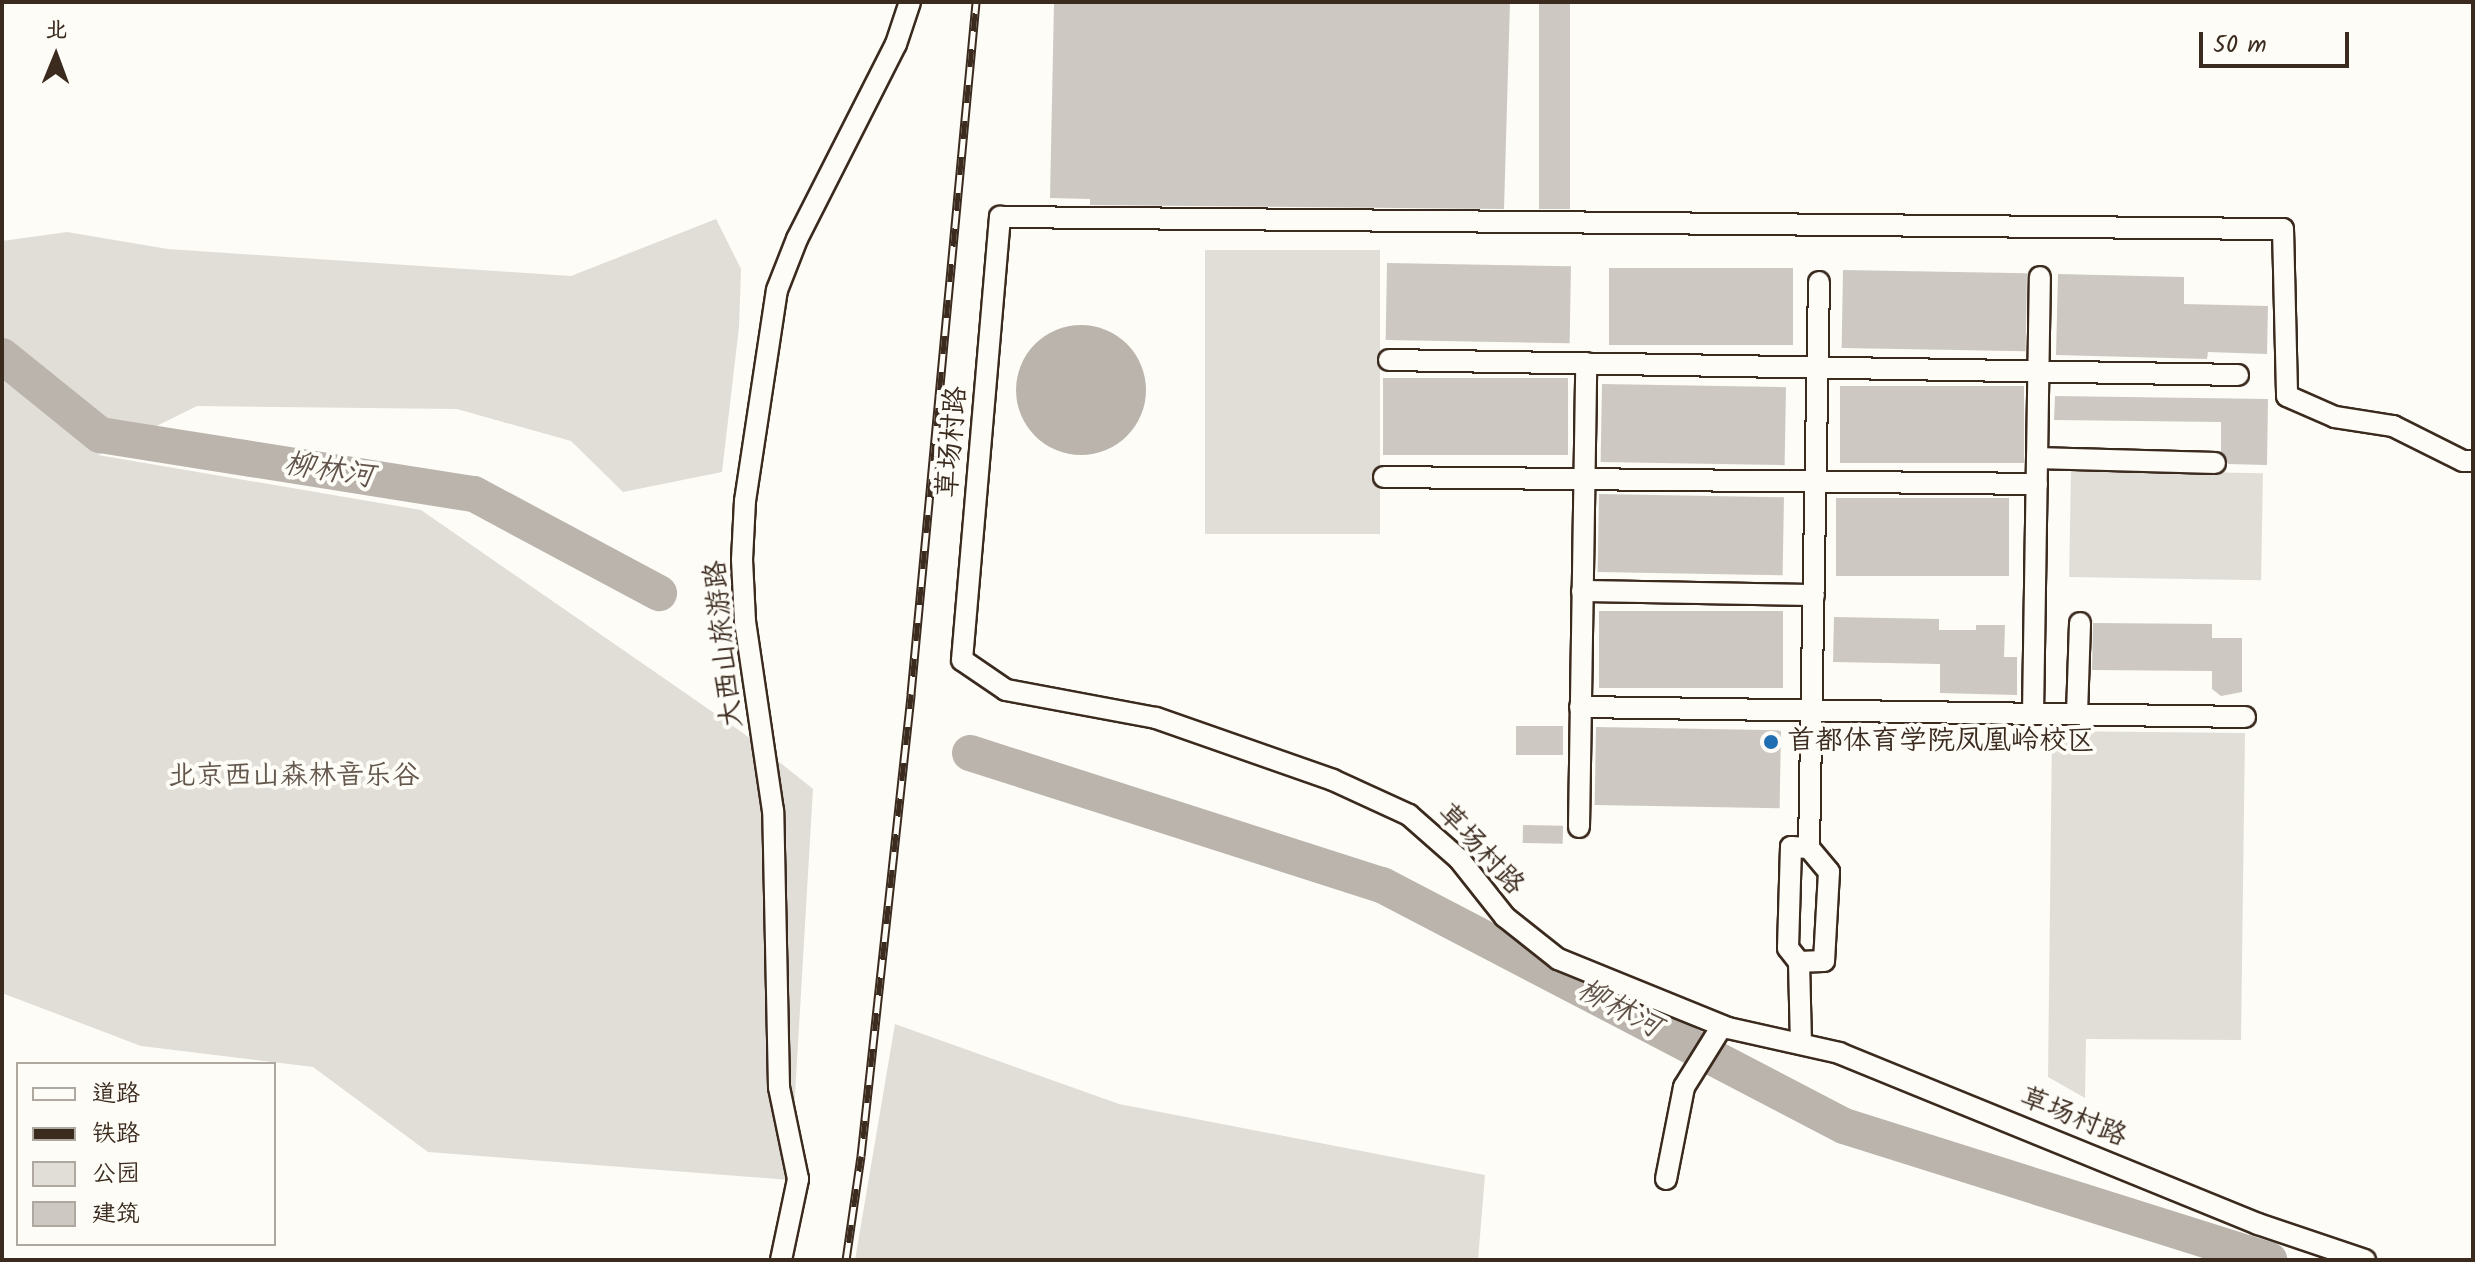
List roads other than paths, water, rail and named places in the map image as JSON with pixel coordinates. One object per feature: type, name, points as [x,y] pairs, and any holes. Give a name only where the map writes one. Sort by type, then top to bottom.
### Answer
[{"type":"street","name":"大西山旅游路","points":[[781,1260],[798,1179],[779,1087],[773,811],[745,621],[742,560],[745,501],[777,290],[797,239],[896,44],[910,2]]},
{"type":"street","name":"草场村路","points":[[2365,1260],[2258,1224],[1840,1053],[1718,1031],[1558,959],[1505,917],[1459,859],[1409,815],[1333,780],[1156,718],[1006,690],[962,660],[1000,217],[2283,229],[2287,396],[2335,417],[2393,426],[2463,461],[2473,461]]},
{"type":"street","points":[[2033,714],[2040,277]]},
{"type":"street","points":[[1799,962],[1824,961],[1829,872],[1809,848],[1819,282]]},
{"type":"street","points":[[1389,360],[2238,375]]},
{"type":"street","points":[[1579,827],[1586,363]]},
{"type":"street","points":[[2037,458],[2215,463]]},
{"type":"street","points":[[1384,477],[2037,484]]},
{"type":"street","points":[[1582,591],[1814,595]]},
{"type":"street","points":[[2077,714],[2080,623]]},
{"type":"street","points":[[1580,707],[2245,717]]},
{"type":"street","points":[[1801,1044],[1799,962],[1788,948],[1791,847],[1809,848]]},
{"type":"street","points":[[1666,1179],[1684,1087],[1718,1031]]},
{"type":"waterway","name":"柳林河","points":[[2,356],[100,435],[474,494],[659,593]]},
{"type":"waterway","name":"柳林河","points":[[970,753],[1382,885],[1844,1126],[2269,1260]]},
{"type":"railway","points":[[846,1260],[861,1156],[911,694],[976,2]]},
{"type":"place","name":"首都体育学院凤凰岭校区","points":[[1771,742]]},
{"type":"park label","name":"北京西山森林音乐谷","points":[[294,777]]}]
